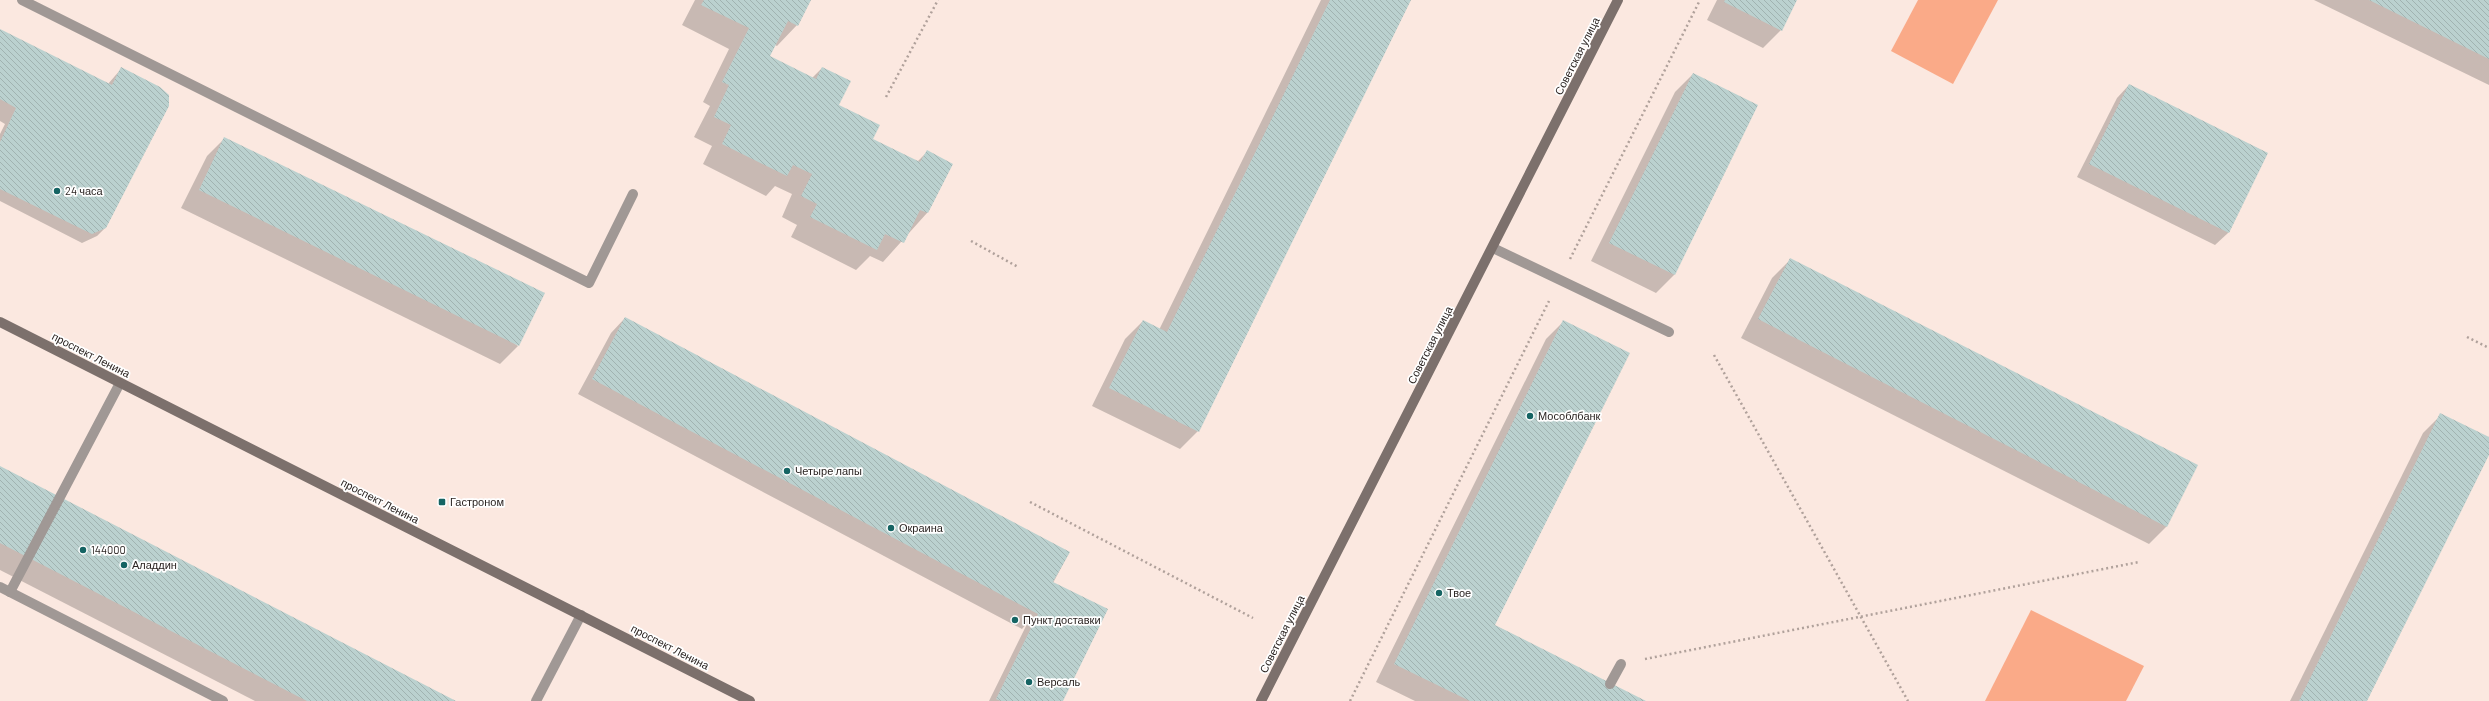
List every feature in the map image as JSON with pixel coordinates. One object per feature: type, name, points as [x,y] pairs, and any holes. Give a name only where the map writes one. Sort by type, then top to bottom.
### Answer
[{"type":"main road","name":"Советская улица","points":[[1262,701],[1618,0]]},
{"type":"main road","name":"проспект Ленина","points":[[0,322],[750,701]]},
{"type":"lane","points":[[22,0],[589,283],[634,194]]},
{"type":"lane","points":[[1493,248],[1668,332]]},
{"type":"lane","points":[[10,592],[120,383]]},
{"type":"lane","points":[[0,587],[223,701]]},
{"type":"lane","points":[[536,701],[581,615]]},
{"type":"lane","points":[[1610,684],[1621,664]]},
{"type":"path","points":[[886,97],[938,0]]},
{"type":"path","points":[[1350,701],[1700,0]]},
{"type":"path","points":[[971,242],[1018,267]]},
{"type":"path","points":[[2467,337],[2489,348]]},
{"type":"path","points":[[1714,355],[1908,701]]},
{"type":"path","points":[[1030,502],[1253,618]]},
{"type":"path","points":[[1621,664],[2139,562]]},
{"type":"shaded area","points":[[1918,0],[1998,0],[1953,84],[1891,51]]},
{"type":"shaded area","points":[[2031,610],[2144,666],[2126,701],[1985,701]]},
{"type":"building","points":[[704,0],[811,0],[798,26],[788,21],[770,56],[816,79],[822,67],[851,81],[839,105],[880,125],[873,139],[920,162],[927,150],[953,164],[928,213],[920,210],[904,243],[885,234],[877,250],[810,217],[817,204],[801,196],[812,174],[793,165],[787,176],[722,144],[731,125],[714,117],[729,85],[722,82],[749,28],[701,5]]},
{"type":"building","points":[[1330,0],[1411,0],[1199,432],[1109,388],[1143,320],[1167,332]]},
{"type":"building","points":[[1725,0],[1797,0],[1782,31],[1724,2]]},
{"type":"building","points":[[2369,0],[2489,0],[2489,59]]},
{"type":"building","points":[[0,29],[112,85],[121,67],[160,87],[169,95],[169,106],[106,228],[92,234],[0,189],[0,142],[16,108],[0,99]]},
{"type":"building","points":[[1693,73],[1758,105],[1675,275],[1609,243]]},
{"type":"building","points":[[2129,84],[2268,153],[2229,233],[2089,164]]},
{"type":"building","points":[[224,137],[545,293],[519,346],[199,190]]},
{"type":"building","points":[[1790,258],[2198,465],[2167,527],[1758,319]]},
{"type":"building","points":[[625,317],[1070,552],[1053,582],[1108,609],[1063,701],[1001,701],[996,699],[1038,614],[592,379]]},
{"type":"building","points":[[1563,320],[1630,353],[1495,625],[1646,701],[1470,701],[1394,664]]},
{"type":"building","points":[[2440,413],[2489,437],[2489,455],[2367,701],[2299,701]]},
{"type":"building","points":[[0,466],[456,701],[307,701],[0,543]]},
{"type":"place","name":"24 часа","points":[[57,191]]},
{"type":"place","name":"Мособлбанк","points":[[1530,416]]},
{"type":"place","name":"Четыре лапы","points":[[787,471]]},
{"type":"place","name":"Гастроном","points":[[442,502]]},
{"type":"place","name":"Окраина","points":[[891,528]]},
{"type":"place","name":"144000","points":[[83,550]]},
{"type":"place","name":"Аладдин","points":[[124,565]]},
{"type":"place","name":"Твое","points":[[1439,593]]},
{"type":"place","name":"Пункт доставки","points":[[1015,620]]},
{"type":"place","name":"Версаль","points":[[1029,682]]}]
